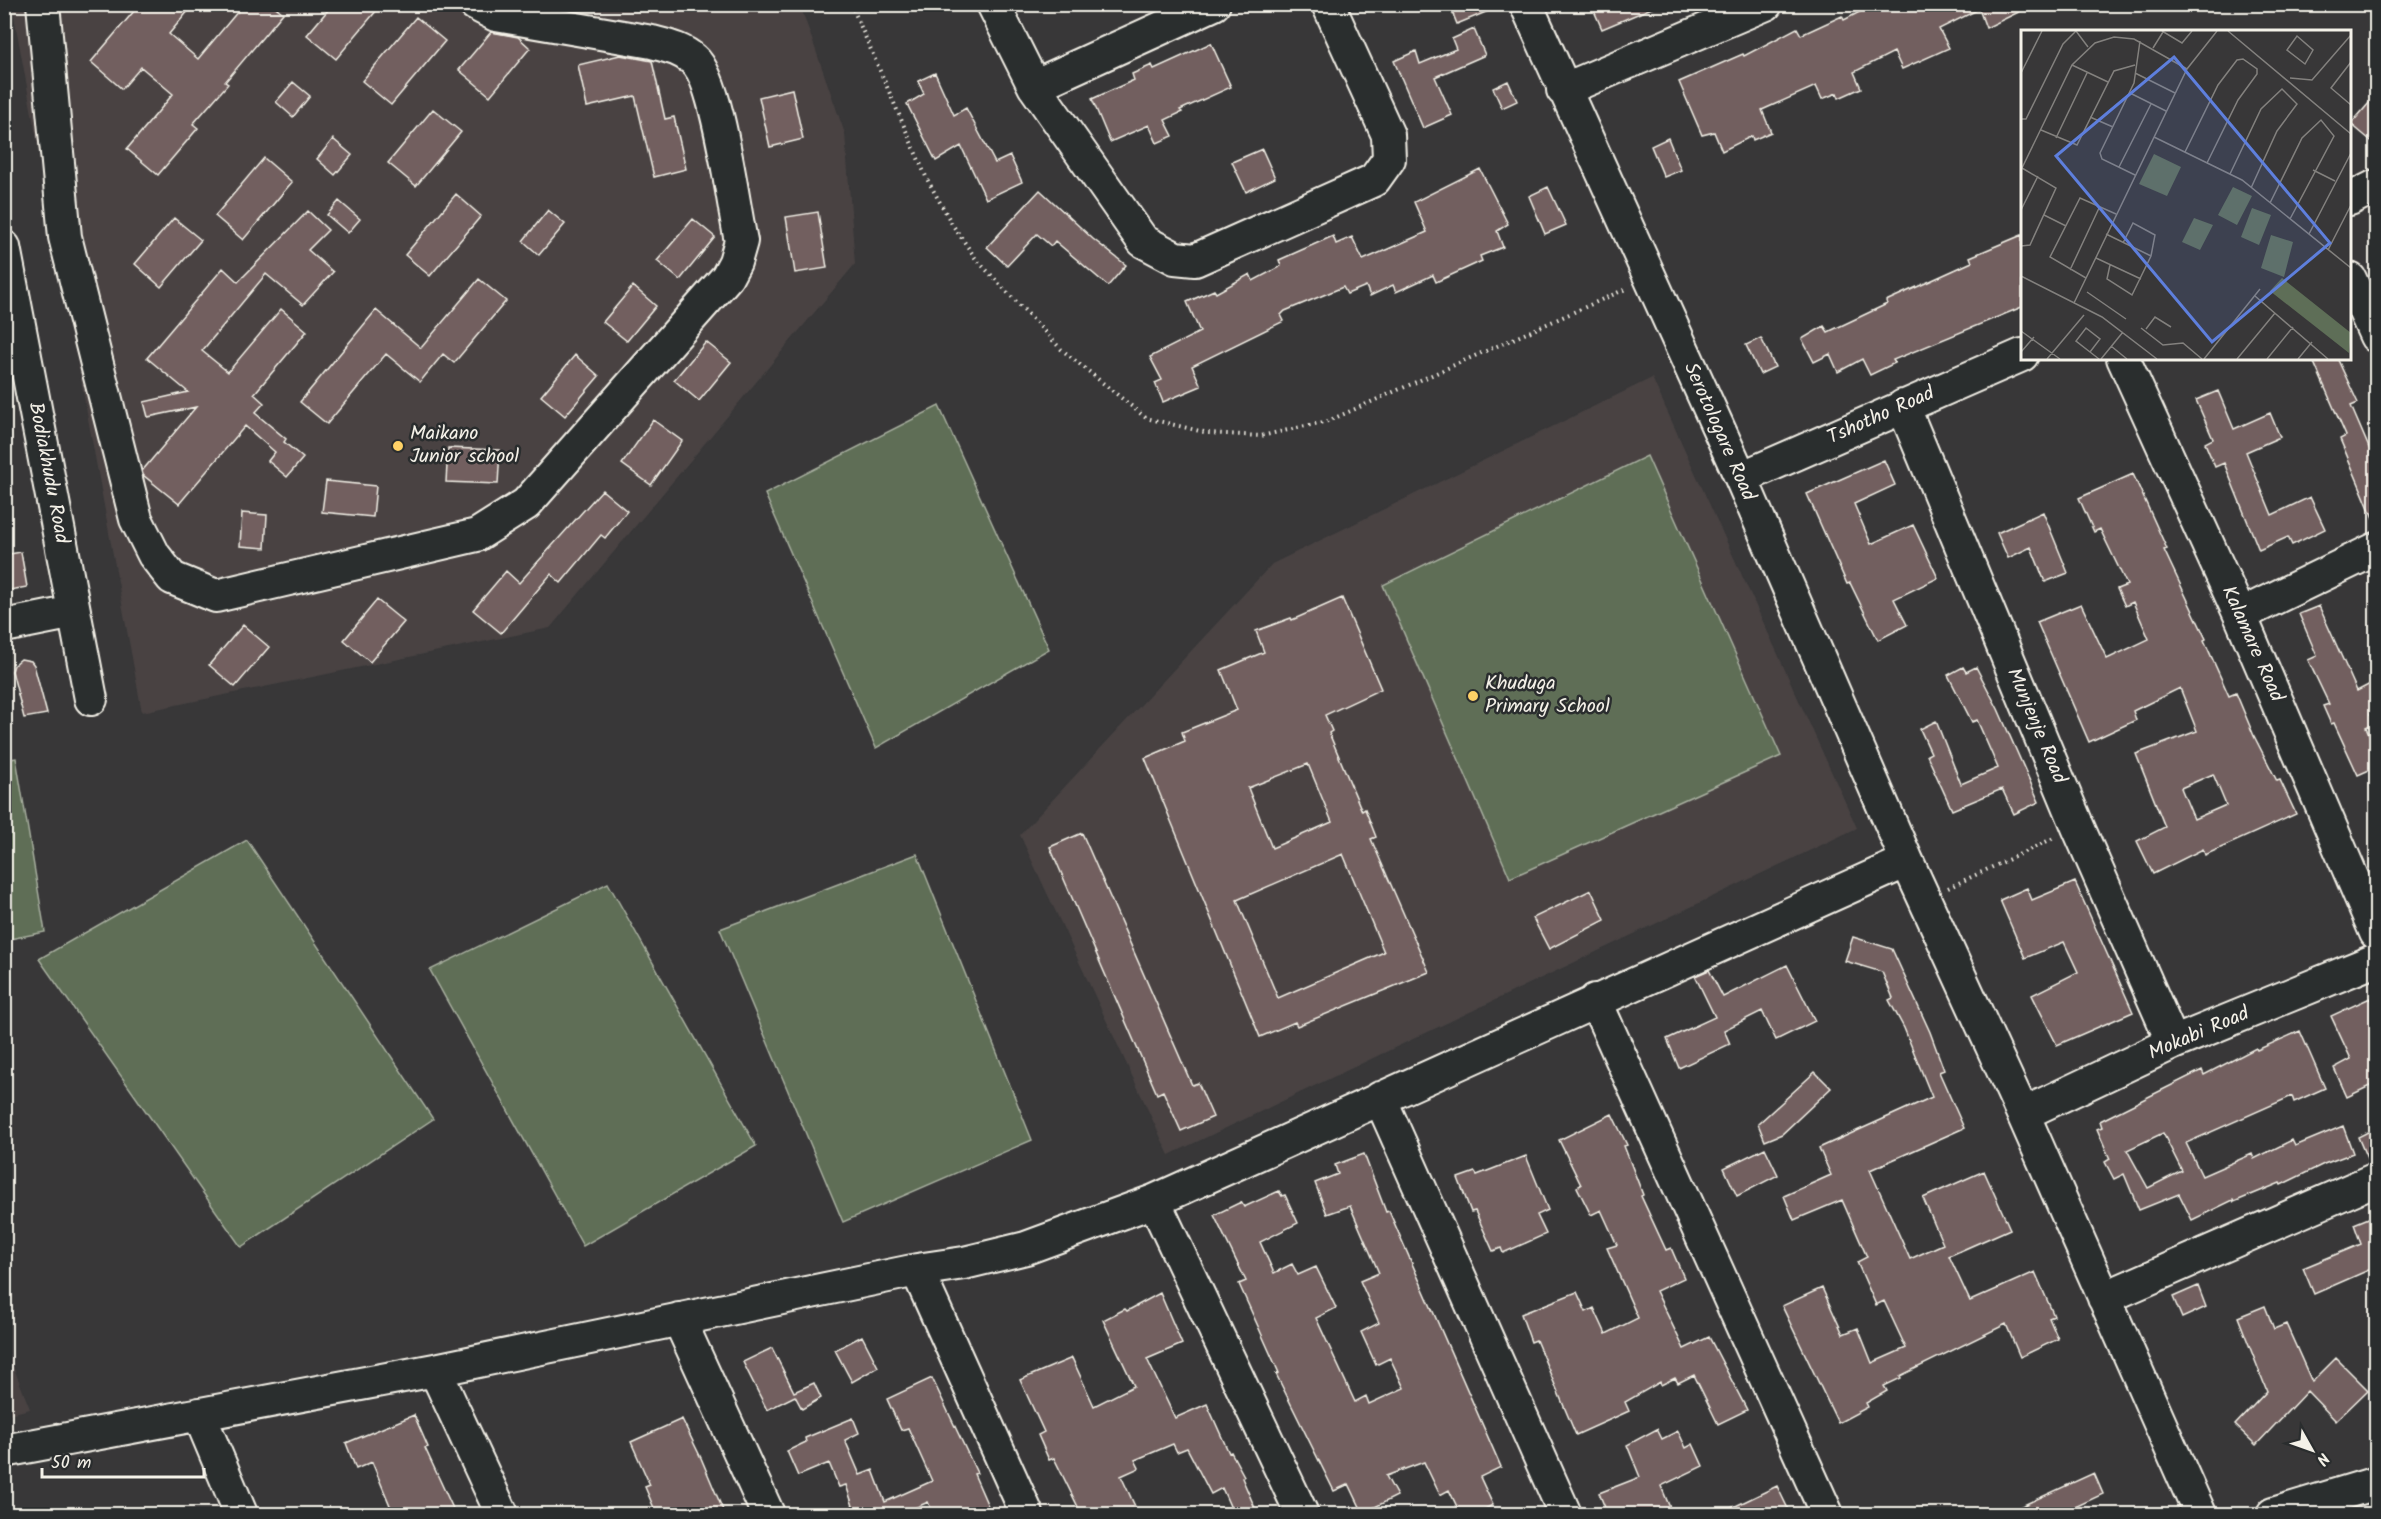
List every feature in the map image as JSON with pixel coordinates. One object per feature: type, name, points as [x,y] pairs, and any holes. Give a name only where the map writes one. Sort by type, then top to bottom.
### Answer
[{"type":"street","points":[[43,4],[65,237],[136,519],[154,555],[172,578],[216,596],[477,536],[526,504],[727,278],[735,262],[741,241],[710,86],[695,61],[677,49],[652,42],[496,15],[475,4]]},
{"type":"street","points":[[993,4],[1034,86],[1143,241],[1159,252],[1175,258],[1195,260],[1374,180],[1389,159],[1388,135],[1328,4]]},
{"type":"street","points":[[1034,86],[1214,4]]},
{"type":"street","name":"Serotologare Road","points":[[1526,4],[1563,90],[1741,478],[1907,861],[2023,1114],[2200,1515]]},
{"type":"street","points":[[1563,90],[1724,13],[1766,4]]},
{"type":"street","points":[[2351,198],[2376,186]]},
{"type":"street","name":"Bodiakhudu Road","points":[[4,247],[91,699]]},
{"type":"street","points":[[2351,283],[2376,336]]},
{"type":"street","name":"Tshotho Road","points":[[1741,478],[2021,355]]},
{"type":"street","name":"Kalamare Road","points":[[2124,360],[2240,615],[2376,933]]},
{"type":"street","name":"Munjenje Road","points":[[1903,406],[2078,827],[2173,1044]]},
{"type":"street","points":[[2240,615],[2376,549]]},
{"type":"street","points":[[4,626],[74,612]]},
{"type":"street","points":[[4,1451],[435,1370],[917,1270],[964,1263],[1026,1248],[1154,1201],[1907,861]]},
{"type":"street","name":"Mokabi Road","points":[[2023,1114],[2173,1044],[2376,960]]},
{"type":"street","points":[[1595,1000],[1827,1515]]},
{"type":"street","points":[[1380,1098],[1565,1515]]},
{"type":"street","points":[[2104,1298],[2376,1179]]},
{"type":"street","points":[[1154,1201],[1302,1515]]},
{"type":"street","points":[[917,1270],[1027,1515]]},
{"type":"street","points":[[680,1319],[768,1515]]},
{"type":"street","points":[[435,1370],[502,1515]]},
{"type":"street","points":[[199,1414],[241,1515]]},
{"type":"street","points":[[2273,1515],[2376,1483]]},
{"type":"path","points":[[850,4],[927,179],[952,224],[976,259],[1062,349],[1146,418],[1208,433],[1261,436],[1328,421],[1649,279]]},
{"type":"path","points":[[1925,899],[2078,827]]},
{"type":"shaded area","name":"Maikano Junior school","points":[[12,5],[800,5],[845,134],[855,264],[550,628],[142,712]]},
{"type":"shaded area","name":"Khuduga Primary School","points":[[1652,378],[1857,828],[1169,1155],[1020,835],[1272,564]]},
{"type":"shaded area","points":[[5,1346],[30,1409],[4,1415]]},
{"type":"green space","points":[[939,406],[1049,649],[876,748],[765,494]]},
{"type":"green space","points":[[1647,456],[1781,756],[1510,878],[1383,585]]},
{"type":"green space","points":[[16,758],[45,932],[5,940],[5,760]]},
{"type":"green space","points":[[247,840],[433,1119],[241,1247],[39,959]]},
{"type":"green space","points":[[917,854],[1032,1140],[843,1222],[720,929]]},
{"type":"green space","points":[[608,883],[756,1146],[583,1246],[430,970]]},
{"type":"building","points":[[140,4],[194,4],[169,34],[198,59],[244,4],[272,4],[283,13],[225,82],[228,84],[193,124],[198,128],[158,175],[127,149],[173,94],[141,67],[122,89],[91,62]]},
{"type":"building","points":[[333,4],[382,4],[336,59],[307,35]]},
{"type":"building","points":[[1449,4],[1503,4],[1503,5],[1457,24]]},
{"type":"building","points":[[1591,4],[1659,4],[1659,5],[1602,29]]},
{"type":"building","points":[[1875,4],[2035,4],[1986,28],[1979,9],[1939,29],[1949,48],[1902,69],[1894,52],[1854,72],[1861,88],[1839,98],[1837,93],[1822,99],[1816,86],[1762,110],[1771,132],[1753,140],[1752,136],[1722,151],[1714,132],[1702,135],[1679,82],[1743,54],[1744,56],[1797,28],[1801,35],[1842,16],[1844,20]]},
{"type":"building","points":[[416,17],[445,41],[391,105],[362,81]]},
{"type":"building","points":[[1474,29],[1485,55],[1435,77],[1452,115],[1423,128],[1394,61],[1416,51],[1420,64],[1456,49],[1452,39]]},
{"type":"building","points":[[491,32],[518,37],[530,48],[490,96],[459,70]]},
{"type":"building","points":[[1211,43],[1231,87],[1180,110],[1182,112],[1165,120],[1173,136],[1157,143],[1149,125],[1110,142],[1092,99],[1134,80],[1132,74],[1152,65],[1154,69]]},
{"type":"building","points":[[620,55],[652,61],[665,119],[674,117],[686,169],[654,177],[635,96],[587,107],[578,65]]},
{"type":"building","points":[[935,73],[954,115],[966,108],[995,163],[1010,156],[1022,182],[986,199],[961,146],[936,161],[907,104],[924,94],[918,81]]},
{"type":"building","points":[[1508,81],[1517,101],[1502,108],[1493,88]]},
{"type":"building","points":[[293,82],[310,96],[293,117],[276,102]]},
{"type":"building","points":[[792,89],[803,139],[770,147],[759,97]]},
{"type":"building","points":[[2376,95],[2376,145],[2351,124]]},
{"type":"building","points":[[433,109],[461,132],[416,186],[388,163]]},
{"type":"building","points":[[1668,138],[1681,170],[1664,177],[1651,146]]},
{"type":"building","points":[[333,139],[352,155],[335,175],[317,159]]},
{"type":"building","points":[[1262,149],[1275,178],[1246,192],[1232,162]]},
{"type":"building","points":[[264,158],[292,182],[243,240],[215,216]]},
{"type":"building","points":[[1480,169],[1508,224],[1497,231],[1503,247],[1480,256],[1482,261],[1436,282],[1433,275],[1396,292],[1393,285],[1370,296],[1366,286],[1347,294],[1343,287],[1285,311],[1281,315],[1284,321],[1192,366],[1201,386],[1163,402],[1155,383],[1162,380],[1150,357],[1200,332],[1187,302],[1214,290],[1216,293],[1250,274],[1253,281],[1281,266],[1279,260],[1333,236],[1336,244],[1352,237],[1363,260],[1427,232],[1414,202]]},
{"type":"building","points":[[1548,187],[1566,225],[1545,234],[1529,196]]},
{"type":"building","points":[[1040,190],[1093,239],[1126,265],[1108,286],[1055,241],[1051,246],[1037,234],[1007,266],[987,247]]},
{"type":"building","points":[[456,194],[481,216],[430,276],[405,255]]},
{"type":"building","points":[[339,201],[360,219],[348,233],[327,215]]},
{"type":"building","points":[[548,210],[565,224],[539,255],[523,241]]},
{"type":"building","points":[[308,211],[328,230],[308,250],[333,272],[303,305],[266,274],[202,351],[228,372],[281,309],[307,331],[254,394],[264,403],[255,413],[286,439],[284,442],[303,458],[287,477],[268,461],[275,452],[245,426],[179,504],[143,475],[142,471],[196,407],[148,417],[144,402],[188,392],[147,358],[223,268],[238,282]]},
{"type":"building","points":[[818,212],[827,268],[795,273],[786,217]]},
{"type":"building","points":[[174,218],[201,240],[161,287],[135,264]]},
{"type":"building","points":[[693,219],[715,237],[680,280],[657,261]]},
{"type":"building","points":[[2021,235],[2021,307],[1893,360],[1895,363],[1870,375],[1862,359],[1838,372],[1830,354],[1814,362],[1802,339],[1824,326],[1828,332],[1887,304],[1886,301],[1972,262],[1970,257]]},
{"type":"building","points":[[479,279],[506,301],[454,363],[443,354],[420,382],[386,354],[327,424],[300,402],[376,310],[421,348]]},
{"type":"building","points":[[633,286],[656,306],[627,341],[603,322]]},
{"type":"building","points":[[1761,338],[1775,367],[1760,374],[1746,345]]},
{"type":"building","points":[[706,342],[731,362],[699,401],[674,380]]},
{"type":"building","points":[[575,355],[599,376],[565,416],[541,396]]},
{"type":"building","points":[[2313,360],[2338,360],[2358,403],[2351,406],[2376,464],[2376,525],[2340,439],[2346,436]]},
{"type":"building","points":[[2218,391],[2234,429],[2270,413],[2280,437],[2246,452],[2272,515],[2310,497],[2325,529],[2292,545],[2288,537],[2259,550],[2224,463],[2215,467],[2205,443],[2213,439],[2196,400]]},
{"type":"building","points":[[653,420],[682,441],[651,485],[622,464]]},
{"type":"building","points":[[448,448],[500,450],[498,484],[446,482]]},
{"type":"building","points":[[1884,460],[1895,485],[1854,504],[1871,544],[1913,525],[1938,578],[1894,599],[1907,625],[1878,640],[1850,583],[1847,584],[1807,494]]},
{"type":"building","points":[[2133,474],[2229,696],[2236,693],[2254,736],[2277,781],[2280,780],[2296,814],[2205,855],[2203,849],[2153,874],[2137,841],[2165,827],[2136,754],[2197,731],[2180,688],[2133,711],[2136,720],[2089,742],[2037,622],[2081,604],[2107,659],[2149,639],[2133,602],[2125,606],[2117,589],[2127,585],[2100,529],[2094,532],[2079,498]],"holes":[[[2213,774],[2226,805],[2194,819],[2181,788]]]},
{"type":"building","points":[[326,481],[376,486],[373,517],[322,512]]},
{"type":"building","points":[[602,490],[627,511],[605,538],[601,535],[561,583],[551,574],[501,633],[473,610],[506,571],[519,583]]},
{"type":"building","points":[[2043,512],[2068,573],[2045,582],[2031,547],[2008,558],[1997,533]]},
{"type":"building","points":[[242,513],[267,515],[265,548],[240,546]]},
{"type":"building","points":[[21,552],[27,587],[4,591],[4,555]]},
{"type":"building","points":[[1342,598],[1381,689],[1325,715],[1332,731],[1329,733],[1362,811],[1365,809],[1376,837],[1371,839],[1429,972],[1297,1026],[1295,1022],[1260,1037],[1145,758],[1185,741],[1182,732],[1237,710],[1221,670],[1264,652],[1256,631],[1291,618],[1292,620]],"holes":[[[1308,764],[1332,822],[1272,848],[1248,788]],[[1343,854],[1384,952],[1278,998],[1237,900]]]},
{"type":"building","points":[[377,600],[404,622],[370,662],[344,640]]},
{"type":"building","points":[[2319,606],[2357,691],[2376,681],[2376,711],[2370,714],[2375,723],[2366,727],[2376,750],[2376,767],[2358,775],[2334,723],[2331,724],[2323,706],[2329,704],[2308,660],[2317,656],[2299,614]]},
{"type":"building","points":[[243,625],[269,647],[235,687],[209,665]]},
{"type":"building","points":[[21,659],[31,661],[34,665],[47,714],[24,718],[12,671],[14,665]]},
{"type":"building","points":[[1963,667],[1966,672],[1976,667],[1998,709],[2039,802],[2014,814],[2002,789],[1952,810],[1927,755],[1931,753],[1920,729],[1936,721],[1961,784],[1998,768],[1977,720],[1972,722],[1948,675]]},
{"type":"building","points":[[1082,833],[1192,1085],[1198,1083],[1213,1117],[1181,1131],[1163,1091],[1157,1094],[1050,847]]},
{"type":"building","points":[[2075,882],[2133,1012],[2057,1045],[2032,995],[2078,972],[2064,942],[2025,958],[2000,900],[2027,888],[2032,900]]},
{"type":"building","points":[[1591,890],[1605,920],[1549,949],[1533,918]]},
{"type":"building","points":[[1853,937],[1892,949],[1930,1032],[1944,1070],[1939,1072],[1964,1128],[1870,1170],[1910,1259],[1943,1244],[1923,1198],[1984,1171],[2010,1229],[1949,1256],[1970,1301],[2035,1272],[2054,1316],[2049,1318],[2058,1339],[2020,1357],[2006,1324],[1900,1376],[1901,1378],[1884,1386],[1887,1391],[1866,1403],[1868,1407],[1838,1423],[1782,1306],[1822,1288],[1843,1334],[1858,1328],[1872,1363],[1906,1348],[1884,1301],[1876,1305],[1857,1262],[1867,1257],[1842,1200],[1794,1220],[1784,1196],[1831,1175],[1819,1148],[1932,1097],[1904,1028],[1889,1000],[1893,998],[1882,972],[1845,961]]},
{"type":"building","points":[[1787,965],[1815,1021],[1776,1040],[1762,1011],[1724,1030],[1730,1044],[1679,1068],[1667,1039],[1715,1017],[1695,976],[1709,970],[1723,997]]},
{"type":"building","points":[[2370,998],[2376,1011],[2376,1083],[2347,1097],[2334,1068],[2351,1059],[2331,1016]]},
{"type":"building","points":[[2300,1031],[2325,1088],[2294,1102],[2292,1096],[2186,1143],[2202,1176],[2252,1154],[2254,1159],[2292,1140],[2295,1146],[2343,1126],[2353,1153],[2281,1185],[2280,1183],[2234,1202],[2233,1200],[2192,1220],[2179,1194],[2139,1210],[2124,1174],[2114,1179],[2105,1162],[2110,1159],[2097,1129],[2102,1127],[2100,1121],[2202,1070],[2204,1075],[2256,1048],[2257,1050]],"holes":[[[2163,1133],[2182,1171],[2148,1188],[2127,1150]]]},
{"type":"building","points":[[1815,1072],[1831,1088],[1782,1134],[1765,1141],[1758,1124]]},
{"type":"building","points":[[1612,1114],[1627,1145],[1624,1146],[1643,1195],[1641,1196],[1666,1250],[1671,1248],[1684,1278],[1656,1291],[1684,1349],[1709,1337],[1747,1410],[1718,1424],[1694,1375],[1678,1383],[1675,1378],[1661,1385],[1660,1382],[1625,1402],[1629,1411],[1576,1435],[1536,1340],[1531,1342],[1521,1314],[1577,1292],[1586,1312],[1594,1308],[1606,1334],[1638,1318],[1607,1248],[1617,1245],[1601,1210],[1591,1215],[1577,1187],[1581,1185],[1559,1140]]},
{"type":"building","points":[[2376,1128],[2376,1161],[2369,1163],[2358,1137]]},
{"type":"building","points":[[1765,1148],[1778,1175],[1737,1196],[1724,1168]]},
{"type":"building","points":[[1364,1154],[1386,1212],[1389,1211],[1501,1467],[1480,1477],[1493,1505],[1473,1515],[1461,1515],[1449,1490],[1440,1495],[1424,1462],[1386,1476],[1397,1496],[1363,1513],[1349,1484],[1334,1491],[1276,1374],[1279,1373],[1239,1284],[1246,1281],[1214,1215],[1241,1202],[1244,1207],[1279,1191],[1282,1196],[1285,1195],[1298,1223],[1260,1242],[1274,1273],[1292,1264],[1298,1275],[1316,1267],[1336,1308],[1316,1318],[1355,1402],[1366,1396],[1369,1404],[1404,1388],[1390,1358],[1376,1365],[1361,1332],[1379,1323],[1360,1281],[1379,1273],[1350,1206],[1327,1214],[1315,1183],[1338,1174],[1335,1165]]},
{"type":"building","points":[[1526,1156],[1548,1210],[1537,1215],[1546,1234],[1503,1253],[1501,1248],[1493,1251],[1475,1211],[1471,1212],[1458,1178],[1475,1172],[1477,1175]]},
{"type":"building","points":[[2371,1217],[2376,1231],[2376,1279],[2371,1269],[2314,1294],[2303,1268],[2361,1244],[2354,1224]]},
{"type":"building","points":[[2198,1286],[2206,1307],[2182,1318],[2173,1297]]},
{"type":"building","points":[[1160,1293],[1182,1344],[1147,1359],[1175,1418],[1207,1404],[1229,1453],[1231,1452],[1244,1476],[1242,1478],[1258,1515],[1234,1515],[1222,1488],[1211,1494],[1187,1448],[1177,1452],[1173,1444],[1135,1460],[1139,1468],[1121,1476],[1139,1515],[1082,1515],[1054,1458],[1049,1460],[1038,1435],[1044,1432],[1020,1380],[1072,1358],[1094,1406],[1134,1386],[1103,1320],[1125,1309],[1127,1311]]},
{"type":"building","points":[[2265,1306],[2274,1329],[2286,1324],[2312,1382],[2336,1358],[2368,1390],[2336,1421],[2307,1391],[2256,1445],[2235,1425],[2267,1391],[2238,1317]]},
{"type":"building","points":[[862,1336],[878,1367],[852,1382],[835,1350]]},
{"type":"building","points":[[772,1348],[794,1392],[814,1383],[821,1398],[802,1409],[795,1396],[767,1410],[743,1362]]},
{"type":"building","points":[[932,1378],[977,1473],[974,1474],[992,1515],[934,1515],[928,1502],[899,1515],[856,1515],[846,1485],[839,1487],[829,1463],[798,1476],[787,1451],[806,1442],[805,1438],[853,1418],[859,1433],[845,1440],[860,1475],[873,1470],[885,1502],[932,1481],[908,1428],[901,1430],[887,1399]]},
{"type":"building","points":[[414,1415],[428,1447],[425,1448],[456,1515],[394,1515],[372,1462],[356,1469],[346,1443]]},
{"type":"building","points":[[682,1419],[725,1515],[657,1515],[645,1487],[650,1485],[631,1442]]},
{"type":"building","points":[[1657,1429],[1662,1439],[1678,1431],[1686,1448],[1693,1444],[1703,1466],[1661,1486],[1673,1515],[1608,1515],[1599,1493],[1640,1477],[1627,1445]]},
{"type":"building","points":[[2094,1473],[2103,1494],[2058,1515],[2002,1515]]},
{"type":"building","points":[[1777,1486],[1791,1515],[1717,1515]]},
{"type":"place","name":"Maikano Junior school","points":[[398,446]]},
{"type":"place","name":"Khuduga Primary School","points":[[1473,696]]}]
